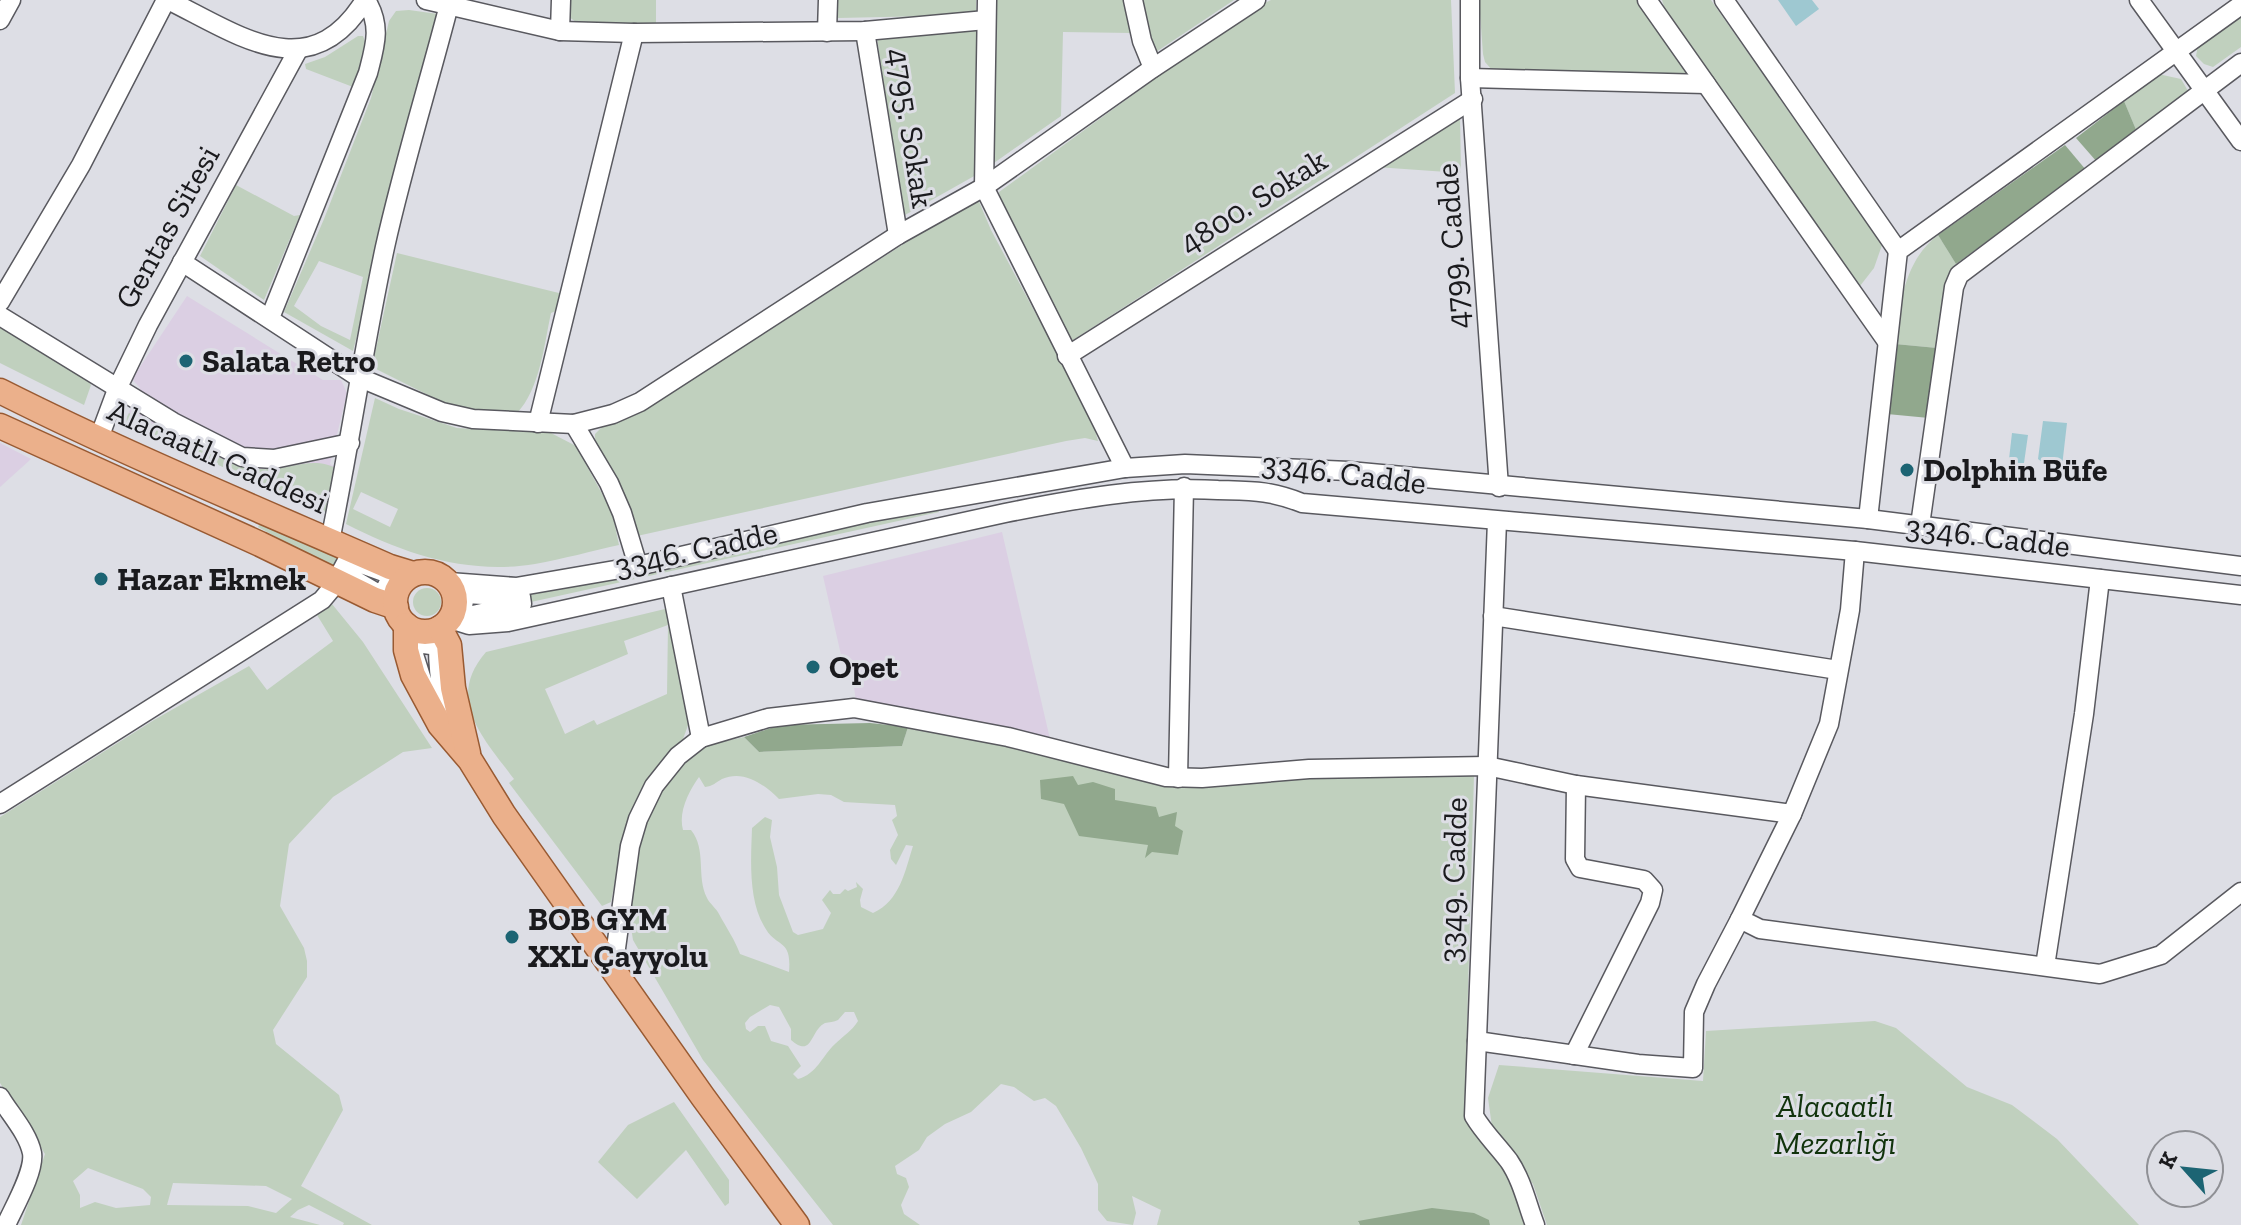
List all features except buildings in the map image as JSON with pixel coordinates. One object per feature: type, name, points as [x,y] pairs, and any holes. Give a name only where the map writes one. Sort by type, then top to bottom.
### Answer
[{"type":"main road","name":"Alacaatlı Caddesi","points":[[0,391],[330,541],[413,574]]},
{"type":"main road","name":"Alacaatlı Caddesi","points":[[0,426],[260,544],[375,600],[398,617]]},
{"type":"main road","points":[[470,760],[455,701],[449,645],[455,603],[449,582],[430,572],[413,574],[399,588],[398,617],[418,687],[440,725],[470,760],[504,815],[797,1225]]},
{"type":"main road","points":[[398,617],[420,631],[451,620]]},
{"type":"street","points":[[0,20],[11,0]]},
{"type":"street","points":[[0,302],[81,165],[167,0],[203,8],[232,32],[284,50],[298,50],[328,40],[351,24],[366,0]]},
{"type":"street","points":[[270,318],[368,73],[377,39],[377,22],[366,0]]},
{"type":"street","points":[[426,0],[560,31],[827,32],[986,20]]},
{"type":"street","points":[[560,31],[561,0]]},
{"type":"street","points":[[827,32],[828,0]]},
{"type":"street","points":[[987,0],[984,187],[1125,468]]},
{"type":"street","points":[[1133,0],[1142,41],[1153,68]]},
{"type":"street","points":[[182,262],[358,377],[442,412],[473,419],[574,424],[613,414],[640,402],[898,235],[984,187],[1256,0]]},
{"type":"street","name":"4799. Cadde","points":[[1470,0],[1470,78],[1499,487]]},
{"type":"street","points":[[1647,0],[1886,340]]},
{"type":"street","points":[[1724,0],[1898,251],[1868,519]]},
{"type":"street","points":[[2139,0],[2241,141]]},
{"type":"street","points":[[330,541],[350,443],[358,377],[386,244],[449,5]]},
{"type":"street","points":[[1898,251],[2241,5]]},
{"type":"street","name":"4795. Sokak","points":[[865,31],[898,235]]},
{"type":"street","points":[[538,423],[634,33]]},
{"type":"street","name":"Gentas Sitesi","points":[[99,438],[118,387],[182,262],[298,50]]},
{"type":"street","points":[[1920,525],[1954,287],[1959,275],[2241,63]]},
{"type":"street","points":[[1470,78],[1706,84]]},
{"type":"street","name":"4800. Sokak","points":[[1067,356],[1473,99]]},
{"type":"street","points":[[0,316],[173,422],[242,457],[274,459],[350,443]]},
{"type":"street","points":[[574,424],[609,483],[638,566]]},
{"type":"street","name":"3346. Cadde","points":[[449,582],[516,587],[638,566],[867,513],[1125,468],[1185,464],[1349,471],[1868,519],[2241,566]]},
{"type":"street","points":[[1178,778],[1184,487]]},
{"type":"street","name":"3346. Cadde","points":[[451,620],[469,625],[508,622],[1078,498],[1184,487],[1275,492],[1302,503],[1855,551],[2241,595]]},
{"type":"street","name":"3349. Cadde","points":[[1497,521],[1474,1116],[1519,1178],[1535,1225]]},
{"type":"street","points":[[1477,1041],[1638,1064],[1693,1068],[1694,1012],[1792,814],[1829,724],[1850,610],[1855,551]]},
{"type":"street","points":[[2045,966],[2084,714],[2100,579]]},
{"type":"street","points":[[4,793],[322,600],[337,582]]},
{"type":"street","points":[[671,586],[701,738]]},
{"type":"street","points":[[1493,616],[1838,670]]},
{"type":"street","points":[[613,970],[625,872],[638,819],[654,786],[678,756],[701,738],[768,718],[854,708],[1008,737],[1178,778],[1309,769],[1487,766],[1576,785],[1792,814]]},
{"type":"street","points":[[1574,1055],[1650,903],[1653,890],[1644,880],[1580,868],[1575,859],[1576,785]]},
{"type":"street","points":[[1740,919],[1760,929],[2100,974],[2161,955],[2241,892]]},
{"type":"street","points":[[0,1097],[33,1156],[6,1225]]},
{"type":"shaded area","points":[[187,296],[323,380],[341,380],[347,393],[330,464],[340,470],[329,514],[124,423],[140,388],[132,379]]},
{"type":"shaded area","points":[[0,443],[31,459],[0,487]]},
{"type":"shaded area","points":[[1002,532],[1050,739],[856,701],[851,667],[844,668],[823,576]]},
{"type":"green space","points":[[570,0],[656,0],[656,28],[576,22],[569,17]]},
{"type":"green space","points":[[837,0],[976,0],[976,15],[838,18]]},
{"type":"green space","points":[[994,0],[1130,0],[1132,33],[1063,32],[1061,116],[991,165]]},
{"type":"green space","points":[[1138,0],[1234,0],[1153,54]]},
{"type":"green space","points":[[1271,0],[1451,0],[1455,93],[1070,342],[1001,207],[999,192],[1248,11]]},
{"type":"green space","points":[[1479,0],[1638,0],[1692,75],[1492,70],[1483,54]]},
{"type":"green space","points":[[1662,0],[1711,0],[1882,245],[1874,268],[1860,286],[1666,13]]},
{"type":"green space","points":[[396,11],[438,14],[353,351],[284,312],[371,98],[389,21]],"holes":[[[319,261],[363,277],[350,340],[321,326],[294,306]]]},
{"type":"green space","points":[[2241,14],[2241,47],[2213,67],[2204,64],[2196,56],[2198,45]]},
{"type":"green space","points":[[980,26],[976,175],[905,215],[899,202],[877,37]]},
{"type":"green space","points":[[358,36],[363,36],[367,47],[353,87],[306,69],[305,64],[325,57]]},
{"type":"green space","points":[[2158,74],[2181,79],[2188,91],[2174,106],[2137,132],[2124,101]]},
{"type":"green space","points":[[2124,101],[2137,132],[2097,162],[2076,138]]},
{"type":"green space","points":[[1460,115],[1461,173],[1376,167]]},
{"type":"green space","points":[[2065,145],[2086,170],[1956,264],[1938,235]]},
{"type":"green space","points":[[236,185],[294,216],[300,215],[264,300],[200,256]]},
{"type":"green space","points":[[977,197],[991,230],[1092,419],[1098,441],[1085,438],[1066,441],[637,536],[622,489],[596,442],[595,434],[604,425],[624,419],[659,401]]},
{"type":"green space","points":[[1938,235],[1956,264],[1949,276],[1937,348],[1895,344],[1902,299],[1911,270]]},
{"type":"green space","points":[[397,253],[563,294],[560,309],[551,313],[531,392],[517,413],[472,410],[440,401],[372,367]]},
{"type":"green space","points":[[0,326],[85,376],[91,385],[84,405],[0,363]]},
{"type":"green space","points":[[1895,344],[1937,348],[1929,418],[1887,414]]},
{"type":"green space","points":[[375,398],[457,428],[551,433],[576,446],[612,512],[619,545],[535,564],[485,567],[414,553],[346,524]],"holes":[[[361,492],[398,509],[390,527],[353,509]]]},
{"type":"green space","points":[[129,413],[164,431],[160,439],[124,423]]},
{"type":"green space","points":[[184,440],[250,468],[271,469],[320,463],[340,470],[329,514],[180,448]]},
{"type":"green space","points":[[936,506],[939,512],[522,604],[521,597]]},
{"type":"green space","points":[[261,521],[348,559],[341,572],[258,527]]},
{"type":"green space","points":[[427,588],[437,592],[441,602],[437,612],[427,616],[417,612],[413,602],[417,592]]},
{"type":"green space","points":[[332,604],[363,642],[432,748],[403,752],[333,797],[289,844],[280,906],[304,948],[307,977],[273,1030],[276,1044],[339,1095],[343,1110],[301,1186],[372,1225],[343,1225],[309,1205],[290,1217],[320,1225],[21,1225],[45,1154],[0,1083],[0,817],[154,720],[249,666],[267,690],[333,641],[317,615]],"holes":[[[88,1168],[143,1189],[151,1197],[150,1205],[116,1208],[95,1202],[80,1208],[80,1195],[73,1181]],[[173,1183],[266,1186],[292,1199],[276,1213],[248,1206],[167,1205]]]},
{"type":"green space","points":[[669,608],[690,720],[683,739],[654,771],[637,802],[624,834],[611,902],[602,906],[509,783],[514,779],[473,718],[469,686],[474,669],[486,652]],"holes":[[[668,625],[667,694],[597,725],[594,720],[565,734],[545,689],[628,654],[624,641]]]},
{"type":"green space","points":[[870,723],[908,727],[902,746],[759,752],[744,737],[780,725]]},
{"type":"green space","points":[[908,727],[1012,743],[1174,782],[1474,775],[1465,1100],[1472,1124],[1514,1183],[1527,1225],[1490,1225],[1489,1220],[1358,1222],[1360,1225],[1157,1225],[1161,1210],[1132,1196],[1136,1213],[1133,1225],[1107,1221],[1098,1210],[1098,1184],[1056,1106],[1045,1098],[1034,1101],[1014,1087],[1001,1084],[971,1112],[945,1124],[927,1137],[919,1150],[895,1166],[897,1174],[906,1178],[909,1187],[901,1205],[904,1214],[920,1225],[833,1225],[703,1060],[633,940],[631,893],[634,866],[649,812],[661,788],[675,768],[704,748],[744,737],[759,752],[902,746]],"holes":[[[730,776],[746,777],[761,784],[779,799],[818,794],[831,795],[844,802],[895,805],[897,816],[892,820],[898,835],[890,850],[891,859],[896,865],[906,845],[913,846],[895,893],[890,901],[873,913],[861,907],[863,889],[856,882],[857,887],[848,891],[845,889],[840,894],[833,894],[830,890],[822,900],[831,913],[823,929],[798,935],[793,932],[779,895],[770,837],[772,820],[765,817],[752,828],[751,865],[755,904],[764,926],[786,948],[789,972],[740,954],[707,898],[696,838],[691,830],[683,830],[683,809],[699,777],[705,787]],[[770,1005],[779,1007],[791,1029],[791,1040],[803,1046],[811,1041],[820,1027],[838,1020],[845,1012],[854,1012],[858,1021],[815,1069],[798,1079],[793,1074],[801,1066],[788,1046],[771,1041],[765,1026],[758,1026],[750,1032],[746,1029],[745,1023],[750,1017]]]},
{"type":"green space","points":[[1073,776],[1078,785],[1093,782],[1115,789],[1115,800],[1156,807],[1159,817],[1177,812],[1175,826],[1183,831],[1178,855],[1152,852],[1145,858],[1148,845],[1079,836],[1064,804],[1041,799],[1040,780]]},
{"type":"green space","name":"Alacaatlı Mezarlığı","points":[[1875,1021],[1896,1028],[1967,1087],[2012,1105],[2057,1139],[2139,1225],[1547,1225],[1533,1184],[1493,1134],[1488,1098],[1499,1065],[1703,1081],[1706,1031]]},
{"type":"green space","points":[[674,1102],[729,1180],[729,1203],[725,1206],[686,1150],[637,1199],[598,1162],[628,1125]]},
{"type":"green space","points":[[1432,1208],[1474,1213],[1489,1220],[1490,1225],[1360,1225],[1358,1221]]},
{"type":"water","points":[[1778,0],[1812,0],[1819,9],[1796,26]]},
{"type":"water","points":[[2043,421],[2067,423],[2061,475],[2047,473],[2046,465],[2038,459]]},
{"type":"water","points":[[2012,433],[2028,435],[2023,470],[2008,468]]},
{"type":"place","name":"Salata Retro","points":[[186,361]]},
{"type":"place","name":"Dolphin Büfe","points":[[1907,470]]},
{"type":"place","name":"Hazar Ekmek","points":[[101,579]]},
{"type":"place","name":"Opet","points":[[813,667]]},
{"type":"place","name":"BOB GYM XXL Çayyolu","points":[[512,937]]}]
